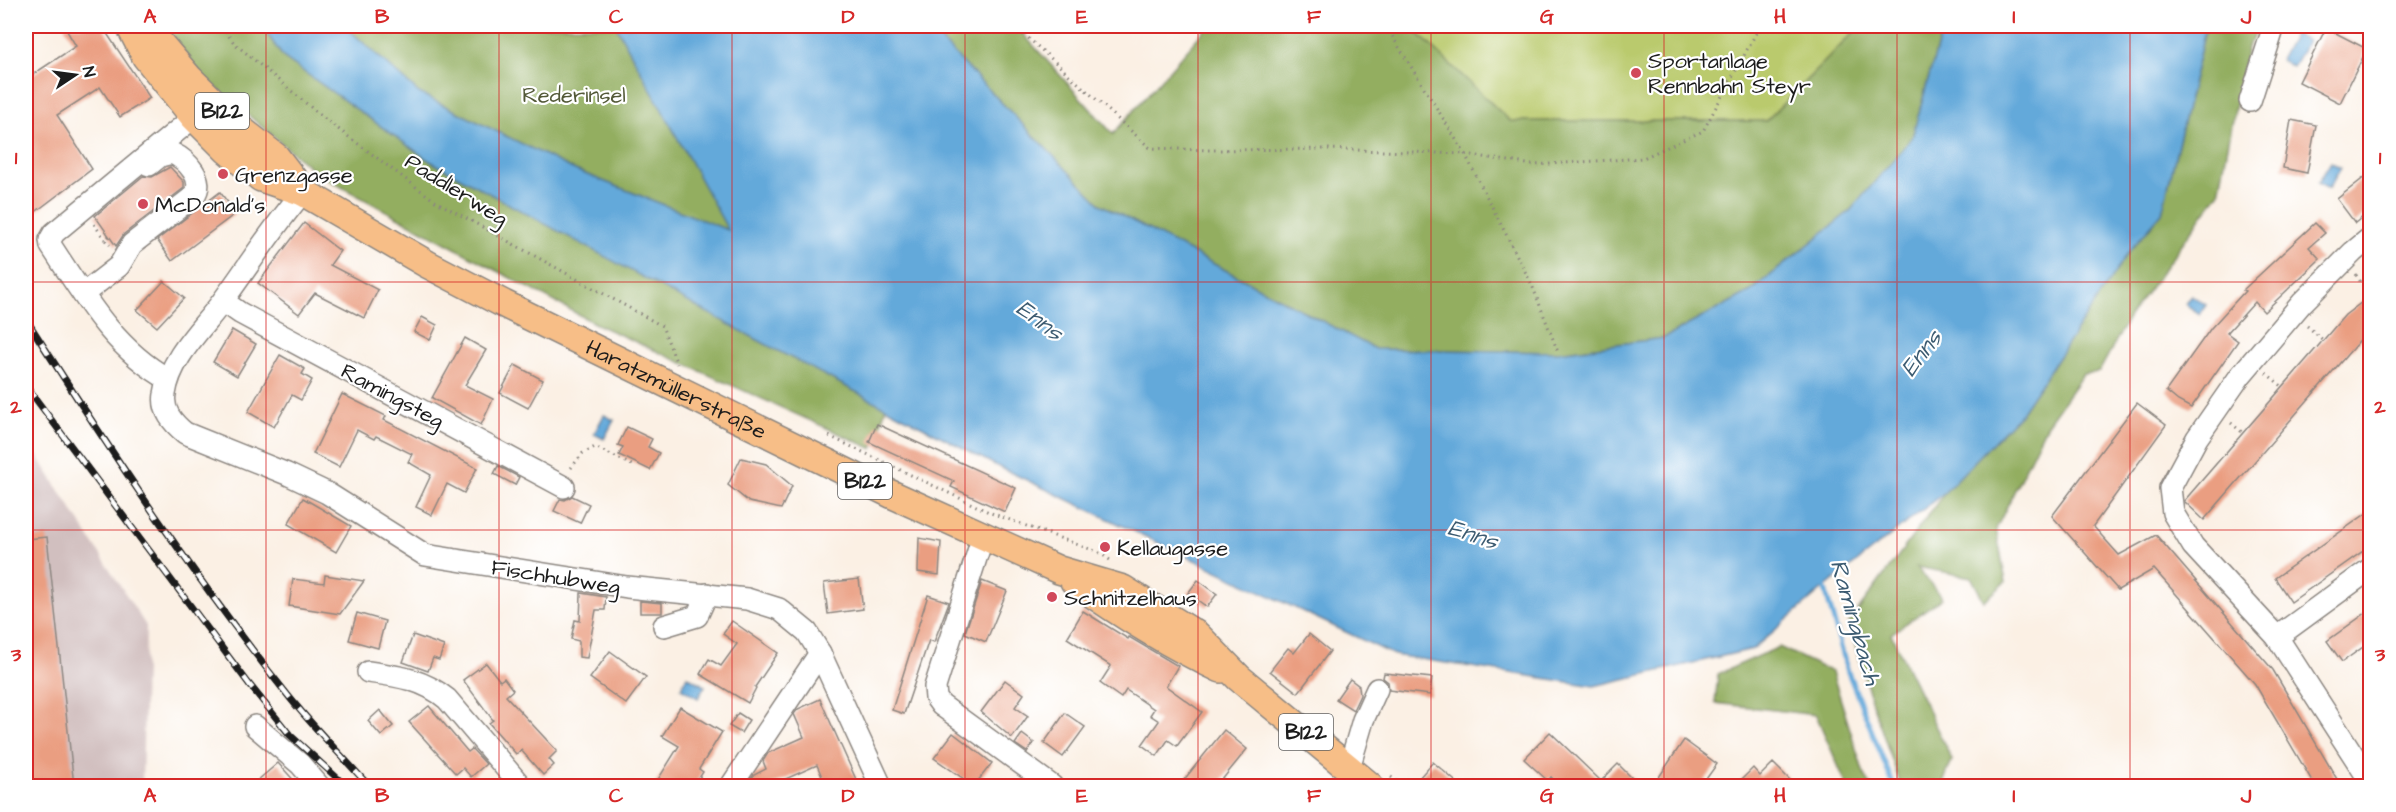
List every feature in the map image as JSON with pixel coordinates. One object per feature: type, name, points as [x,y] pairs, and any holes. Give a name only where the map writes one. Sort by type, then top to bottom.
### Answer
[{"type":"main road","name":"Haratzmüllerstraße","points":[[130,26],[146,57],[194,117],[227,150],[261,178],[303,192],[427,264],[504,304],[891,494],[1059,570],[1114,586],[1160,610],[1197,635],[1239,678],[1370,786]]},
{"type":"main road","name":"Haratzmüllerstraße","points":[[145,26],[189,78],[244,132],[276,157],[303,192]]},
{"type":"street","points":[[2250,101],[2274,26]]},
{"type":"street","points":[[194,117],[54,233],[50,240],[51,246],[82,294],[121,345],[148,368],[168,379],[177,361],[223,301],[282,217],[303,192]]},
{"type":"street","points":[[82,294],[119,266],[132,244],[195,196],[199,190],[199,180],[183,158],[172,153],[160,156],[111,195],[98,196]]},
{"type":"street","points":[[2370,238],[2302,303],[2240,376],[2197,438],[2170,488],[2173,513],[2193,546],[2277,637],[2370,782]]},
{"type":"street","name":"Ramingsteg","points":[[223,301],[240,313],[561,486]]},
{"type":"street","name":"Fischhubweg","points":[[168,379],[165,395],[167,409],[170,418],[185,433],[287,474],[327,494],[425,555],[627,587],[747,599],[779,609],[807,632],[820,653],[881,786]]},
{"type":"street","points":[[983,536],[934,693],[941,705],[1052,786]]},
{"type":"street","points":[[2277,637],[2370,569]]},
{"type":"street","points":[[664,626],[697,616],[707,594]]},
{"type":"street","points":[[731,786],[820,653]]},
{"type":"street","points":[[368,672],[413,679],[434,688],[447,699],[521,786]]},
{"type":"street","points":[[1349,768],[1363,720],[1377,688]]},
{"type":"street","points":[[255,726],[300,764],[319,786]]},
{"type":"path","name":"Paddlerweg","points":[[222,26],[234,43],[326,120],[435,201],[662,326],[678,366]]},
{"type":"path","points":[[1015,26],[1150,148],[1328,149],[1465,154],[1533,165],[1643,158],[1703,131],[1760,26]]},
{"type":"path","points":[[1386,26],[1465,154],[1532,285],[1558,352]]},
{"type":"path","points":[[2345,260],[2370,296]]},
{"type":"path","points":[[561,486],[583,453],[589,448],[600,449],[632,465]]},
{"type":"shaded area","points":[[26,438],[146,626],[142,786],[26,786]]},
{"type":"green space","points":[[165,26],[262,26],[283,57],[430,161],[886,407],[873,449],[596,324],[319,175],[203,77]]},
{"type":"green space","name":"Rederinsel","points":[[345,26],[616,26],[729,231],[575,170],[419,93]]},
{"type":"green space","points":[[927,26],[1016,26],[1113,134],[1208,26],[1410,26],[1510,121],[1766,121],[1860,26],[1943,26],[1912,138],[1850,211],[1751,291],[1664,338],[1558,352],[1375,349],[1100,204]]},
{"type":"green space","name":"Sportanlage Rennbahn Steyr","points":[[1410,26],[1860,26],[1766,121],[1510,121]]},
{"type":"green space","points":[[2206,26],[2260,26],[2247,47],[2219,193],[2129,317],[2099,372],[2083,374],[2046,426],[1996,529],[2006,582],[1984,601],[1971,577],[1917,567],[1942,598],[1891,634],[1952,760],[1942,786],[1901,786],[1871,700],[1849,623],[1945,492],[2021,413],[2128,253],[2162,213]]},
{"type":"green space","points":[[1779,647],[1832,672],[1863,771],[1871,786],[1847,786],[1816,715],[1715,703],[1718,674]]},
{"type":"water","name":"Enns","points":[[262,26],[345,26],[419,93],[575,170],[728,230],[616,26],[927,26],[1100,204],[1375,349],[1558,352],[1664,338],[1751,291],[1850,211],[1912,138],[1943,26],[2206,26],[2162,213],[2128,253],[2021,413],[1945,492],[1824,588],[1753,649],[1594,686],[1394,655],[997,466],[765,344],[430,161],[283,57]]},
{"type":"water","points":[[2294,34],[2307,41],[2293,67],[2280,60]]},
{"type":"water","points":[[2331,162],[2341,168],[2328,189],[2318,183]]},
{"type":"water","points":[[2191,295],[2206,305],[2200,314],[2185,304]]},
{"type":"water","points":[[604,415],[614,420],[604,439],[594,434]]},
{"type":"water","points":[[687,676],[705,686],[698,698],[681,688]]},
{"type":"building","points":[[64,26],[102,26],[150,98],[120,117],[100,87],[57,115],[92,169],[26,219],[26,79],[76,46]]},
{"type":"building","points":[[2326,28],[2367,49],[2340,103],[2299,82]]},
{"type":"building","points":[[2291,120],[2316,125],[2307,173],[2283,168]]},
{"type":"building","name":"McDonald's","points":[[170,167],[184,182],[184,188],[124,234],[116,246],[95,216],[143,176],[152,177]]},
{"type":"building","points":[[2370,173],[2370,211],[2355,223],[2337,199]]},
{"type":"building","points":[[220,192],[236,213],[172,261],[157,240]]},
{"type":"building","points":[[304,223],[340,251],[330,265],[378,290],[364,318],[315,293],[299,314],[258,283]]},
{"type":"building","points":[[2315,223],[2325,233],[2309,247],[2320,259],[2264,312],[2255,302],[2227,333],[2238,341],[2191,408],[2178,401],[2166,391],[2211,328],[2245,291],[2243,290]]},
{"type":"building","points":[[164,281],[184,298],[157,327],[137,310]]},
{"type":"building","points":[[2370,296],[2370,330],[2204,520],[2184,501],[2345,315]]},
{"type":"building","points":[[422,317],[437,325],[430,340],[414,332]]},
{"type":"building","points":[[232,330],[256,344],[237,376],[213,362]]},
{"type":"building","points":[[465,338],[486,350],[465,385],[493,399],[481,425],[432,398]]},
{"type":"building","points":[[280,355],[305,369],[302,374],[312,380],[301,400],[292,395],[274,427],[248,412]]},
{"type":"building","points":[[515,365],[543,380],[528,408],[500,393]]},
{"type":"building","points":[[342,394],[386,416],[384,420],[477,468],[464,493],[447,484],[432,515],[416,507],[431,475],[408,462],[412,454],[376,436],[374,439],[357,430],[339,467],[313,454]]},
{"type":"building","points":[[2137,403],[2166,425],[2093,526],[2119,555],[2156,535],[2273,670],[2341,786],[2315,786],[2255,684],[2154,569],[2118,590],[2052,516]]},
{"type":"building","points":[[877,424],[1016,488],[1005,512],[951,487],[954,481],[869,442]]},
{"type":"building","points":[[627,427],[652,439],[648,447],[659,453],[650,470],[619,455],[623,447],[618,445]]},
{"type":"building","points":[[741,458],[766,464],[792,486],[781,509],[749,502],[728,485]]},
{"type":"building","points":[[498,466],[519,477],[515,485],[494,474]]},
{"type":"building","points":[[572,496],[589,504],[580,523],[554,511],[560,499],[565,500]]},
{"type":"building","points":[[303,498],[351,526],[336,552],[288,524]]},
{"type":"building","points":[[2370,511],[2370,546],[2291,602],[2275,578]]},
{"type":"building","points":[[47,537],[74,786],[26,786],[26,539]]},
{"type":"building","points":[[919,538],[941,542],[939,575],[918,572]]},
{"type":"building","points":[[325,575],[364,581],[340,614],[289,606],[293,579],[324,583]]},
{"type":"building","points":[[859,579],[863,609],[828,614],[824,583]]},
{"type":"building","points":[[1198,580],[1217,594],[1207,607],[1188,593]]},
{"type":"building","points":[[982,581],[1007,591],[986,642],[965,633]]},
{"type":"building","points":[[581,593],[606,597],[605,610],[596,610],[587,658],[579,657],[579,641],[571,639],[575,620],[580,621]]},
{"type":"building","points":[[928,595],[949,602],[934,642],[929,640],[904,714],[892,710]]},
{"type":"building","points":[[640,601],[662,603],[662,613],[640,613]]},
{"type":"building","points":[[2370,610],[2370,642],[2342,662],[2327,641]]},
{"type":"building","points":[[1083,611],[1178,666],[1166,686],[1202,712],[1177,746],[1168,740],[1157,756],[1142,745],[1159,721],[1150,715],[1154,709],[1126,690],[1121,698],[1100,683],[1111,666],[1067,638]]},
{"type":"building","points":[[357,613],[385,621],[378,648],[349,640]]},
{"type":"building","points":[[732,621],[778,653],[755,687],[748,703],[700,674],[709,659],[721,666],[737,644],[723,634]]},
{"type":"building","points":[[1309,634],[1330,651],[1298,693],[1270,671],[1288,648],[1294,653]]},
{"type":"building","points":[[413,635],[444,646],[439,660],[433,658],[428,671],[403,662]]},
{"type":"building","points":[[610,651],[646,677],[626,704],[590,678]]},
{"type":"building","points":[[486,663],[500,681],[504,678],[513,690],[506,696],[557,751],[549,759],[554,765],[543,775],[521,750],[516,754],[489,723],[493,720],[463,680]]},
{"type":"building","points":[[1384,673],[1432,678],[1430,695],[1389,690],[1388,682],[1383,678]]},
{"type":"building","points":[[1350,679],[1359,686],[1360,695],[1353,710],[1336,699]]},
{"type":"building","points":[[1005,680],[1024,694],[1015,707],[1028,716],[1012,738],[981,712]]},
{"type":"building","points":[[820,699],[859,786],[826,786],[817,765],[770,786],[746,786],[754,775],[766,769],[763,761],[768,753],[804,737],[794,714],[798,709]]},
{"type":"building","points":[[429,706],[468,752],[472,749],[486,764],[471,777],[463,768],[456,774],[409,722]]},
{"type":"building","points":[[680,707],[722,732],[699,769],[703,772],[694,786],[654,786],[679,746],[662,736]]},
{"type":"building","points":[[380,710],[393,726],[381,736],[368,721]]},
{"type":"building","points":[[738,713],[749,720],[741,733],[729,726]]},
{"type":"building","points":[[1065,713],[1085,727],[1063,757],[1044,743]]},
{"type":"building","points":[[1224,730],[1247,749],[1217,786],[1179,786]]},
{"type":"building","points":[[1550,732],[1601,781],[1618,764],[1640,786],[1560,786],[1551,777],[1548,781],[1524,759]]},
{"type":"building","points":[[953,733],[992,763],[974,786],[934,758]]},
{"type":"building","points":[[1022,734],[1034,743],[1027,752],[1015,744]]},
{"type":"building","points":[[1684,740],[1717,764],[1701,786],[1666,786],[1657,780]]},
{"type":"building","points":[[1433,762],[1461,786],[1412,786]]},
{"type":"building","points":[[278,763],[299,786],[251,786]]},
{"type":"building","points":[[1773,763],[1796,786],[1735,786],[1753,768],[1760,776]]},
{"type":"waterway","name":"Ramingbach","points":[[1823,582],[1848,672],[1894,786]]},
{"type":"railway","points":[[26,319],[186,560],[254,653],[319,732],[369,786]]},
{"type":"railway","points":[[26,386],[249,684],[290,735],[346,786]]},
{"type":"place","name":"Sportanlage Rennbahn Steyr","points":[[1636,73]]},
{"type":"place","name":"Grenzgasse","points":[[223,174]]},
{"type":"place","name":"McDonald's","points":[[143,204]]},
{"type":"place","name":"Kellaugasse","points":[[1105,547]]},
{"type":"place","name":"Schnitzelhaus","points":[[1052,597]]}]
